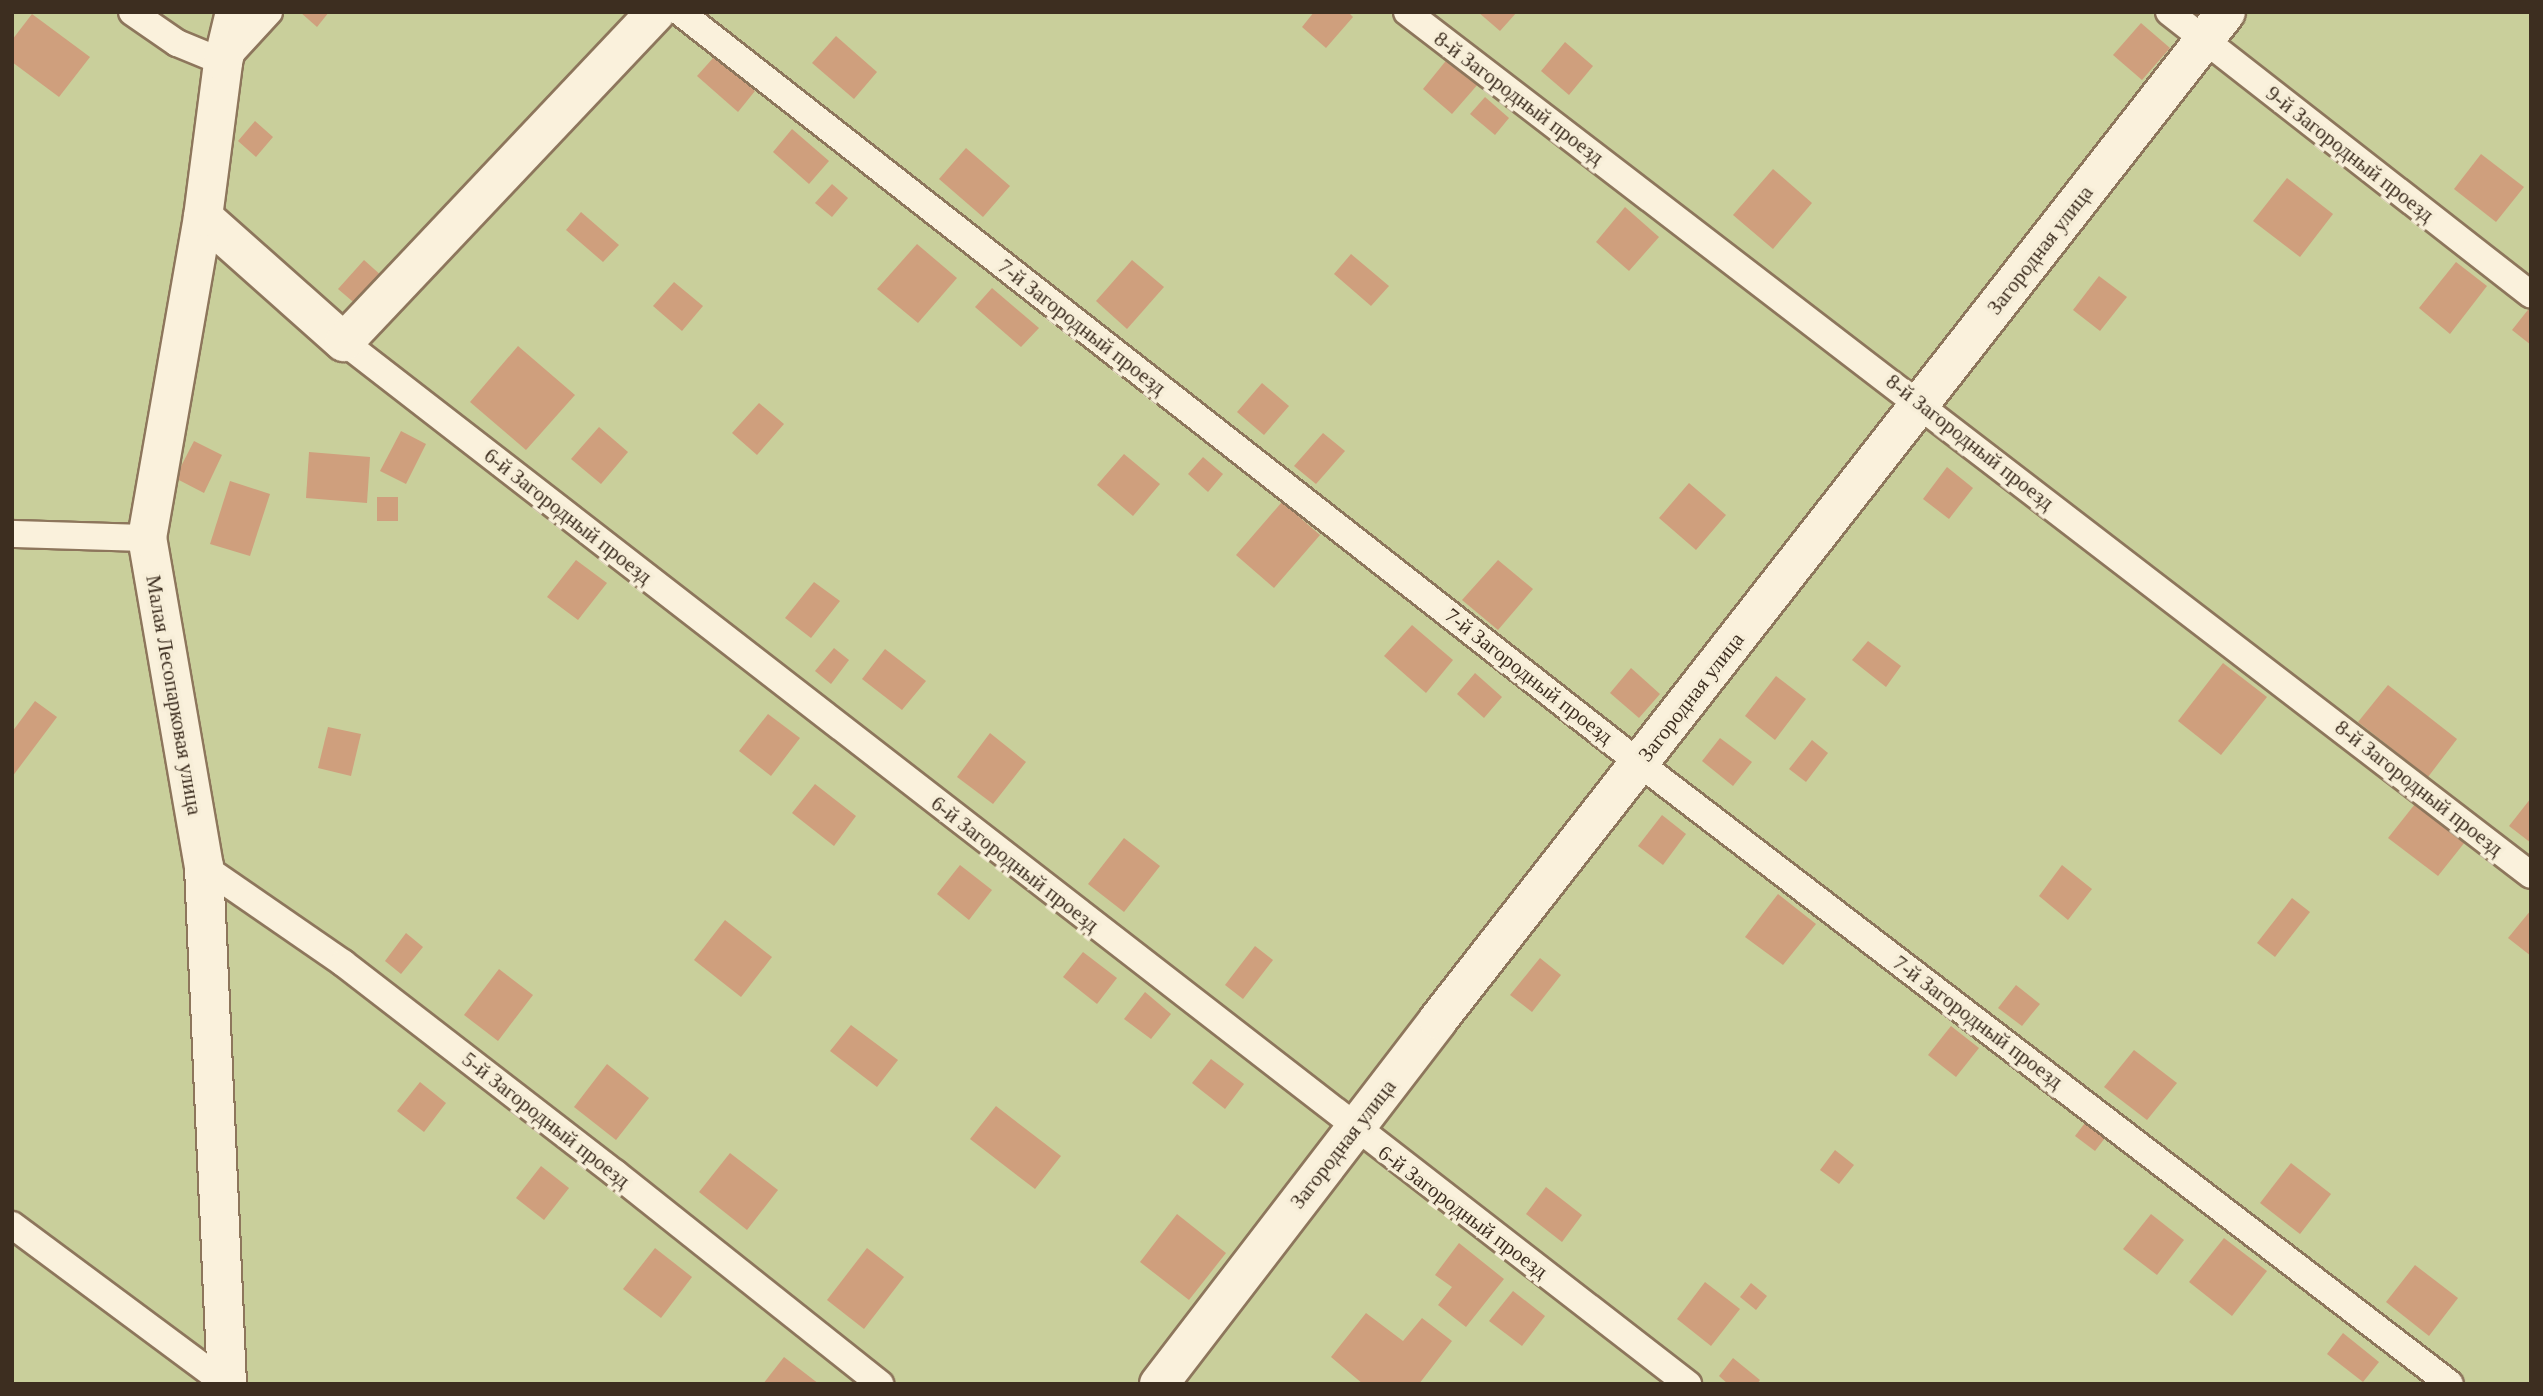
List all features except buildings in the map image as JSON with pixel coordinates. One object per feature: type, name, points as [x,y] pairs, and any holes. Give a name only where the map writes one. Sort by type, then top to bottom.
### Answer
[{"type":"street","name":"Малая Лесопарковая улица","points":[[226,1384],[204,867],[147,538],[203,218],[223,62],[235,12]]},
{"type":"street","points":[[203,218],[344,342],[656,12]]},
{"type":"street","name":"Загородная улица","points":[[1159,1384],[1639,763],[2215,26]]},
{"type":"lane","points":[[132,12],[177,43],[223,62],[269,12]]},
{"type":"lane","name":"7-й Загородный проезд","points":[[680,12],[1639,763],[2450,1384]]},
{"type":"lane","name":"8-й Загородный проезд","points":[[1407,12],[2531,875]]},
{"type":"lane","name":"9-й Загородный проезд","points":[[2169,12],[2215,26],[2531,295]]},
{"type":"lane","name":"6-й Загородный проезд","points":[[344,342],[1355,1129],[1688,1384]]},
{"type":"lane","points":[[12,534],[147,538]]},
{"type":"lane","name":"5-й Загородный проезд","points":[[204,867],[343,963],[615,1173],[880,1384]]},
{"type":"lane","points":[[12,1224],[226,1384]]},
{"type":"green space","points":[[12,12],[2531,12],[2531,1384],[12,1384]]}]
